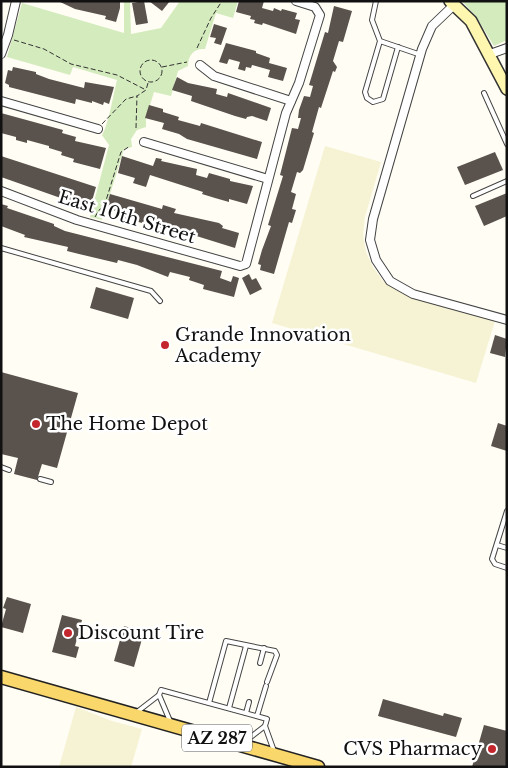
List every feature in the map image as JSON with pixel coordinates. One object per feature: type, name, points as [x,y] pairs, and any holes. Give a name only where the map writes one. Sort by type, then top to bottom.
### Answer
[{"type":"main road","name":"AZ 287","points":[[1,677],[318,767]]},
{"type":"street","points":[[1,54],[16,1]]},
{"type":"street","points":[[144,142],[268,179],[291,101],[320,15],[315,7],[296,1]]},
{"type":"street","points":[[507,88],[471,21],[452,3],[432,26],[421,55],[373,218],[370,240],[376,260],[390,281],[413,294],[507,320]]},
{"type":"street","points":[[490,54],[507,48]]},
{"type":"street","points":[[200,65],[214,76],[291,101]]},
{"type":"street","points":[[1,102],[98,129]]},
{"type":"street","name":"East 10th Street","points":[[1,191],[77,220],[240,266],[246,264],[268,179]]},
{"type":"lane","points":[[376,1],[372,20],[380,42],[365,92],[367,98],[373,102],[383,99],[398,48]]},
{"type":"lane","points":[[380,42],[421,55]]},
{"type":"lane","points":[[484,93],[507,144]]},
{"type":"lane","points":[[473,196],[507,181]]},
{"type":"lane","points":[[1,248],[151,291],[160,301]]},
{"type":"lane","points":[[1,467],[9,470]]},
{"type":"lane","points":[[40,478],[51,482]]},
{"type":"lane","points":[[507,511],[492,559],[495,564],[507,568]]},
{"type":"lane","points":[[497,544],[507,548]]},
{"type":"lane","points":[[209,703],[226,641],[246,646],[250,644],[275,651],[278,655],[266,684],[257,716]]},
{"type":"lane","points":[[229,708],[246,646]]},
{"type":"lane","points":[[260,663],[264,648]]},
{"type":"lane","points":[[133,715],[159,695],[161,690],[267,718],[265,726],[275,754]]},
{"type":"lane","points":[[159,695],[172,725]]},
{"type":"lane","points":[[246,713],[249,702]]},
{"type":"lane","points":[[240,745],[265,726]]},
{"type":"path","points":[[197,48],[211,18],[222,1]]},
{"type":"path","points":[[8,33],[72,64],[117,75],[146,90]]},
{"type":"path","points":[[148,82],[140,74],[142,63],[153,60],[162,67],[187,62]]},
{"type":"path","points":[[148,82],[158,80],[162,73],[162,67]]},
{"type":"path","points":[[106,118],[126,99],[137,96],[146,90],[148,82]]},
{"type":"path","points":[[136,128],[137,96]]},
{"type":"path","points":[[95,217],[99,210],[104,207],[121,152],[130,146]]},
{"type":"shaded area","points":[[325,146],[381,162],[365,217],[363,235],[366,252],[373,267],[383,281],[412,298],[495,321],[476,383],[272,323]]},
{"type":"shaded area","points":[[76,707],[112,721],[142,729],[131,767],[59,767]]},
{"type":"green space","points":[[124,1],[130,1],[131,34],[161,28],[180,1],[238,1],[233,18],[216,13],[205,49],[192,53],[188,66],[178,71],[171,96],[154,92],[146,118],[146,127],[137,130],[131,139],[132,147],[124,149],[102,220],[90,217],[109,145],[102,135],[109,117],[117,80],[73,67],[70,75],[7,57],[22,3],[124,33]]},
{"type":"green space","points":[[462,1],[507,1],[507,40],[494,46],[477,18]]},
{"type":"building","points":[[58,1],[120,1],[120,8],[116,22],[105,19],[106,16],[75,9]]},
{"type":"building","points":[[144,1],[148,23],[136,25],[132,3]]},
{"type":"building","points":[[149,1],[170,1],[162,11]]},
{"type":"building","points":[[239,1],[264,1],[262,8],[273,11],[274,8],[281,11],[282,9],[297,13],[295,19],[300,20],[296,34],[263,23],[262,25],[254,23],[255,20],[250,19],[251,16],[236,12]]},
{"type":"building","points":[[334,6],[352,11],[343,42],[339,41],[333,61],[337,67],[335,72],[333,71],[321,108],[319,107],[312,132],[314,133],[303,170],[300,173],[297,172],[291,192],[296,194],[292,209],[296,210],[292,223],[289,222],[274,274],[260,270],[261,265],[258,264],[271,226],[268,225],[283,176],[280,175],[292,128],[298,129],[301,118],[298,118],[299,110],[304,96],[310,97],[313,86],[309,85],[325,32],[328,33]]},
{"type":"building","points":[[214,24],[227,28],[221,45],[214,43],[216,38],[210,37]]},
{"type":"building","points":[[226,43],[256,51],[256,53],[270,58],[269,63],[287,68],[283,81],[268,77],[270,70],[252,65],[251,68],[246,67],[245,71],[238,69],[240,62],[229,59],[227,64],[219,62]]},
{"type":"building","points":[[13,67],[36,72],[36,74],[49,79],[84,88],[85,82],[114,87],[109,104],[104,102],[103,105],[92,101],[92,103],[76,99],[75,104],[9,87],[5,83],[8,70],[12,71]]},
{"type":"building","points":[[177,77],[188,83],[217,89],[216,94],[227,97],[228,93],[271,108],[267,121],[252,116],[246,119],[191,101],[192,96],[172,90]]},
{"type":"building","points":[[149,105],[179,117],[178,120],[200,126],[201,123],[262,142],[257,159],[187,139],[179,134],[162,129],[164,123],[145,118]]},
{"type":"building","points":[[1,113],[63,130],[62,133],[76,137],[75,141],[106,148],[100,169],[73,162],[74,159],[61,155],[62,152],[49,148],[49,146],[27,140],[27,143],[16,140],[16,137],[1,133]]},
{"type":"building","points":[[495,152],[503,170],[465,185],[457,167]]},
{"type":"building","points":[[1,156],[96,187],[89,208],[1,177]]},
{"type":"building","points":[[122,156],[153,166],[156,158],[162,159],[161,161],[197,169],[196,175],[207,178],[209,173],[230,179],[230,181],[253,186],[247,204],[229,199],[229,202],[215,198],[202,194],[203,192],[150,175],[146,187],[133,183],[135,178],[118,173]]},
{"type":"building","points":[[507,193],[507,216],[484,226],[475,206]]},
{"type":"building","points":[[110,194],[162,209],[163,205],[176,209],[174,213],[219,223],[223,226],[222,228],[239,233],[235,248],[190,234],[157,227],[158,222],[147,220],[146,224],[123,218],[125,214],[106,208]]},
{"type":"building","points":[[1,204],[8,206],[7,208],[54,224],[54,226],[65,231],[222,271],[220,278],[231,282],[233,276],[239,278],[234,297],[203,289],[204,285],[189,280],[190,277],[170,272],[168,277],[137,265],[118,260],[117,263],[79,254],[67,251],[68,247],[24,237],[25,235],[1,226]]},
{"type":"building","points":[[249,274],[252,280],[256,278],[262,289],[250,295],[242,278]]},
{"type":"building","points":[[96,287],[134,298],[128,319],[90,308]]},
{"type":"building","points":[[495,335],[507,339],[505,357],[490,353]]},
{"type":"building","name":"The Home Depot","points":[[1,372],[78,393],[57,468],[42,464],[37,480],[14,474],[18,458],[1,454]]},
{"type":"building","points":[[498,423],[507,426],[507,451],[491,446]]},
{"type":"building","points":[[7,597],[31,604],[23,633],[1,627],[6,609],[3,608]]},
{"type":"building","name":"Discount Tire","points":[[62,615],[82,620],[75,646],[79,647],[76,658],[52,652]]},
{"type":"building","points":[[124,626],[144,632],[134,667],[114,661]]},
{"type":"building","points":[[383,699],[443,716],[444,713],[462,718],[456,737],[378,716]]},
{"type":"building","name":"CVS Pharmacy","points":[[484,725],[507,731],[507,767],[472,767]]},
{"type":"place","name":"Grande Innovation Academy","points":[[165,345]]},
{"type":"place","name":"The Home Depot","points":[[36,424]]},
{"type":"place","name":"Discount Tire","points":[[68,633]]},
{"type":"place","name":"CVS Pharmacy","points":[[492,749]]}]
